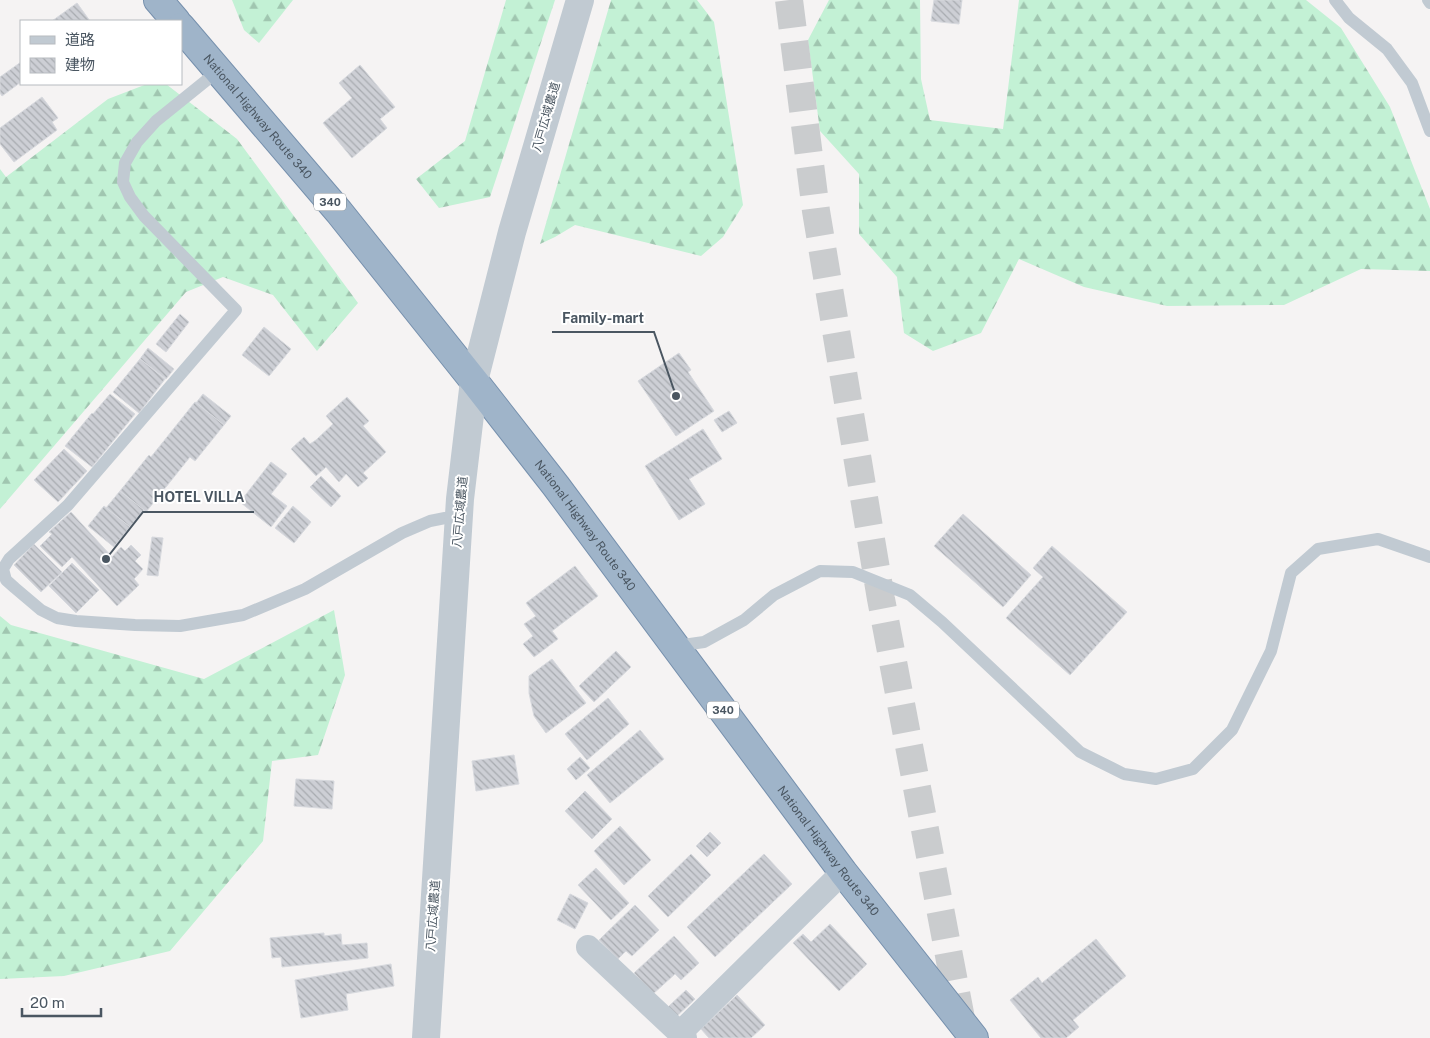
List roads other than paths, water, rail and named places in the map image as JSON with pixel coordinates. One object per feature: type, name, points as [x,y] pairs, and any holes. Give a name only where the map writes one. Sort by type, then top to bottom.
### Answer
[{"type":"highway","points":[[158,0],[175,20]]},
{"type":"highway","name":"National Highway Route 340","points":[[182,28],[339,212],[474,381],[556,486],[843,872],[974,1038]]},
{"type":"street","name":"八戸広域農道","points":[[426,1038],[459,518],[474,381],[512,232],[580,0]]},
{"type":"street","points":[[588,947],[683,1036],[843,872]]},
{"type":"lane","points":[[1335,0],[1349,18],[1387,49],[1412,83],[1430,131]]},
{"type":"lane","points":[[218,71],[156,122],[137,142],[125,163],[123,182],[130,197],[144,216],[236,310],[68,505],[9,559],[3,569],[6,580],[41,610],[57,618],[134,625],[180,626],[243,615],[305,589],[402,533],[430,521],[459,518]]},
{"type":"lane","points":[[676,646],[704,642],[744,620],[774,594],[820,571],[853,572],[910,595],[942,622],[1080,752],[1124,774],[1156,779],[1192,770],[1232,730],[1270,651],[1290,573],[1318,549],[1378,538],[1430,557]]},
{"type":"tunnel","points":[[789,0],[816,211],[881,599],[963,1029]]},
{"type":"place","name":"Family-mart","points":[[676,396]]},
{"type":"place","name":"HOTEL VILLA","points":[[106,559]]}]
